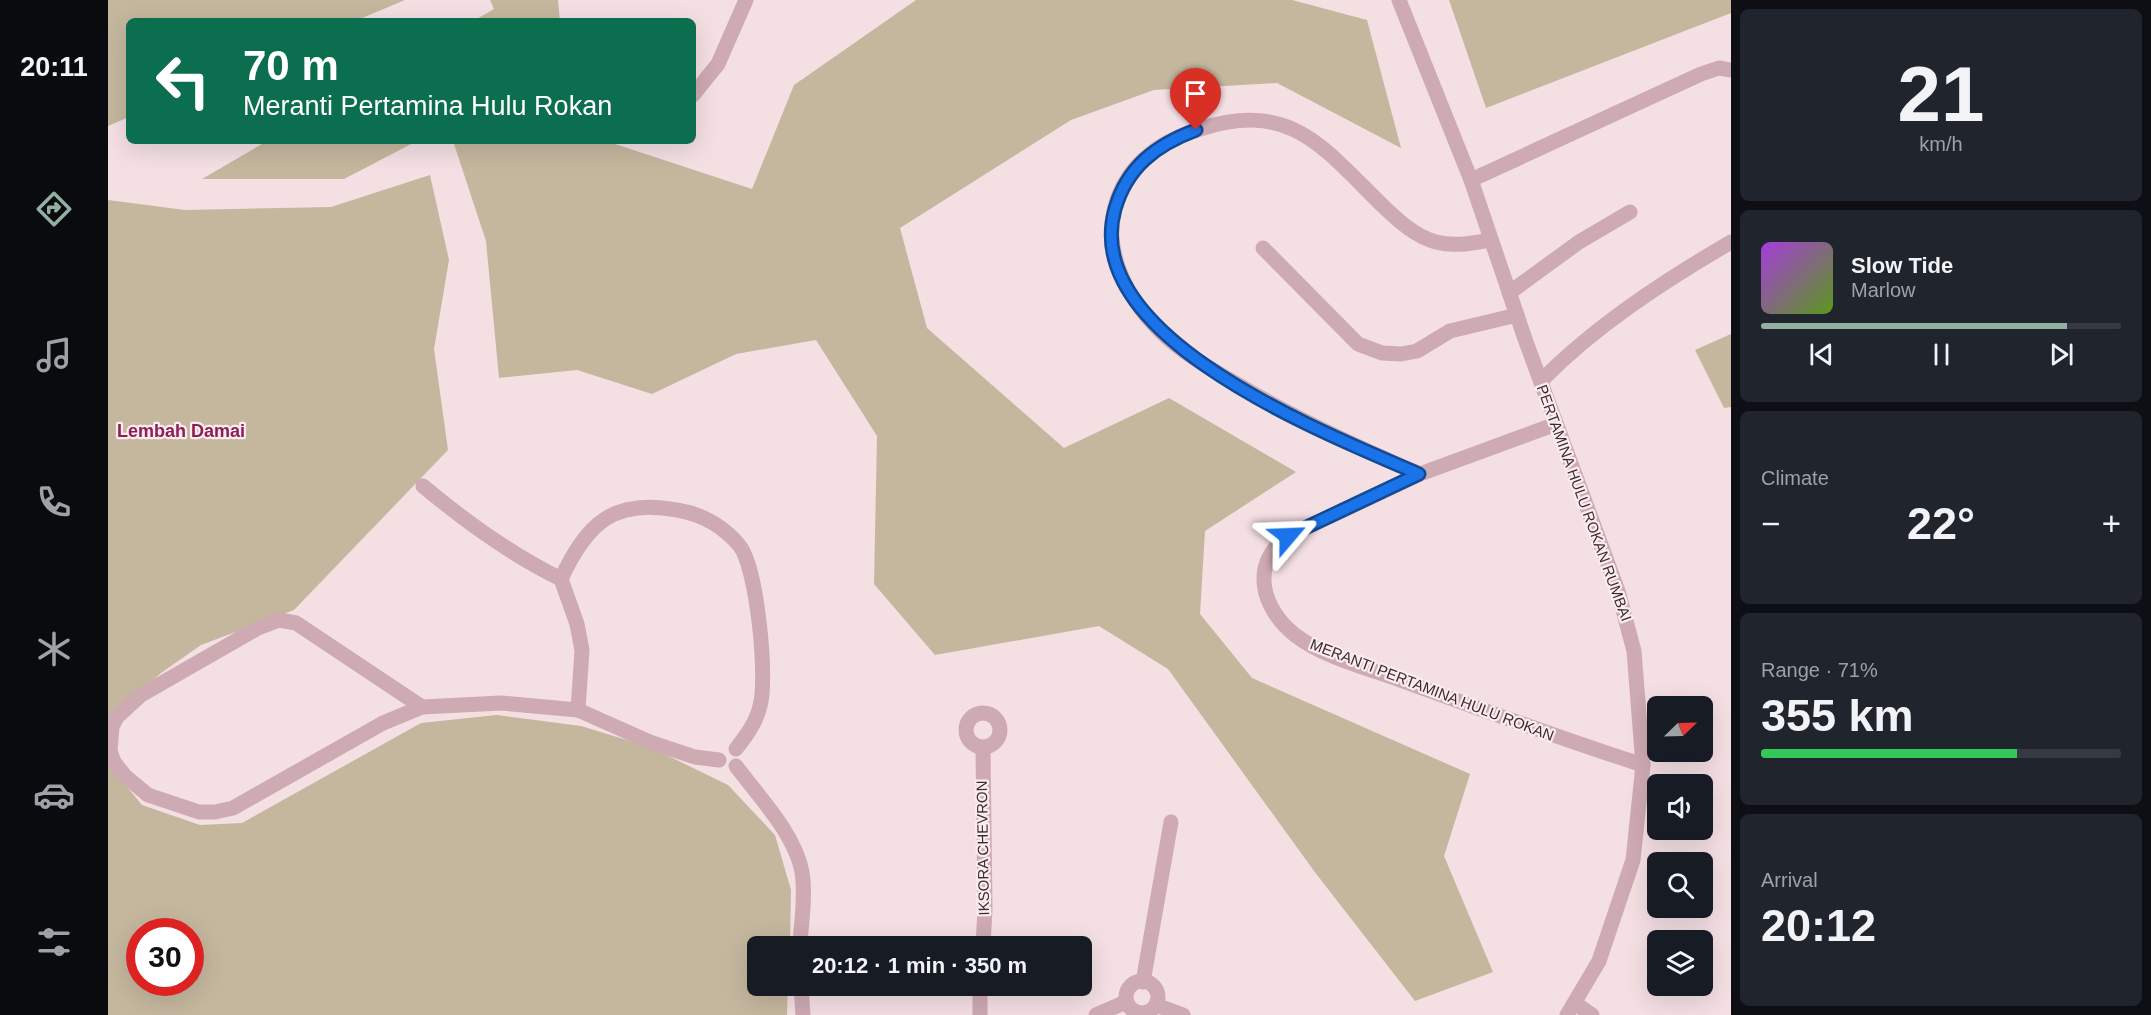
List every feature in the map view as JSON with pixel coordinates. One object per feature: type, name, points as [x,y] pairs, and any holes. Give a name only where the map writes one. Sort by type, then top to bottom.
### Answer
[{"type":"street","points":[[696,91],[718,64],[746,0]]},
{"type":"street","name":"PERTAMINA HULU ROKAN RUMBAI","points":[[1399,0],[1471,180],[1490,240],[1625,615],[1639,691],[1643,765],[1633,860],[1609,935],[1571,1009]]},
{"type":"street","points":[[1471,180],[1701,74],[1719,68],[1731,70]]},
{"type":"street","points":[[1419,474],[1331,436],[1278,408],[1175,345],[1137,302],[1123,282],[1115,262],[1110,238],[1118,198],[1129,177],[1142,160],[1165,144],[1196,130],[1244,118],[1291,127],[1321,144],[1394,217],[1422,237],[1437,243],[1462,245],[1490,240]]},
{"type":"street","points":[[1509,293],[1579,242],[1630,212]]},
{"type":"street","points":[[1541,381],[1558,363],[1644,297],[1731,242]]},
{"type":"street","points":[[1263,248],[1358,344],[1382,353],[1401,354],[1417,351],[1450,331],[1517,315]]},
{"type":"street","name":"MERANTI PERTAMINA HULU ROKAN","points":[[1556,424],[1419,474],[1288,536],[1274,547],[1266,564],[1264,585],[1270,608],[1277,618],[1315,648],[1556,737],[1643,765]]},
{"type":"street","points":[[423,486],[470,525],[514,554],[561,579],[577,624],[582,650],[579,710]]},
{"type":"street","points":[[561,579],[572,557],[599,523],[627,507],[653,505],[688,512],[719,526],[741,547],[749,568],[755,598],[762,653],[761,703],[750,730],[735,749]]},
{"type":"street","points":[[422,707],[306,629],[296,623],[279,620],[258,628],[141,695],[117,717],[112,727],[111,751],[114,762],[125,776],[148,795],[199,812],[215,812],[233,808],[383,723],[422,707],[501,703],[579,710],[650,742],[695,757],[719,760],[726,768],[736,766]]},
{"type":"street","points":[[719,760],[724,749],[735,749]]},
{"type":"street","points":[[735,749],[740,758],[736,766]]},
{"type":"street","name":"IKSORA CHEVRON","points":[[982,749],[984,936]]},
{"type":"street","points":[[736,766],[786,832],[798,856],[803,887],[801,936]]},
{"type":"street","points":[[1143,981],[1171,822]]},
{"type":"street","points":[[1143,981],[1149,983],[1157,993],[1155,1005],[1150,1011],[1136,1013],[1126,1002],[1129,987],[1143,981]]},
{"type":"street","points":[[802,996],[803,1015]]},
{"type":"street","points":[[980,996],[980,1015]]},
{"type":"street","points":[[1096,1015],[1126,1002]]},
{"type":"street","points":[[1155,1005],[1183,1015]]},
{"type":"street","points":[[1571,1009],[1592,1015]]},
{"type":"shaded area","points":[[108,0],[405,0],[362,18],[126,18],[126,118],[108,126]]},
{"type":"shaded area","points":[[490,0],[558,0],[560,18],[478,18],[494,9]]},
{"type":"shaded area","points":[[916,0],[1292,0],[1367,20],[1401,148],[1277,83],[1154,90],[1071,120],[900,228],[927,328],[1064,448],[1169,398],[1296,472],[1205,531],[1200,614],[1252,678],[1470,774],[1444,856],[1493,972],[1415,1001],[1314,871],[1168,669],[1099,626],[935,655],[874,584],[877,436],[816,340],[736,354],[652,394],[577,370],[499,378],[486,241],[454,144],[615,144],[752,189],[794,85]]},
{"type":"shaded area","points":[[1449,0],[1731,0],[1731,13],[1486,108]]},
{"type":"shaded area","points":[[262,144],[411,144],[344,179],[202,179]]},
{"type":"shaded area","points":[[430,175],[449,260],[434,349],[448,450],[294,610],[201,645],[161,673],[113,714],[109,765],[142,805],[200,825],[242,823],[421,723],[497,715],[581,726],[650,747],[728,785],[775,835],[791,890],[790,936],[747,936],[747,996],[788,996],[787,1015],[108,1015],[108,200],[185,210],[331,207]]},
{"type":"shaded area","points":[[1731,334],[1731,407],[1724,408],[1695,350]]},
{"type":"district","name":"Lembah Damai","points":[[181,431]]},
{"type":"route","points":[[1196,130],[1177,137],[1142,160],[1123,187],[1112,220],[1110,238],[1115,262],[1123,282],[1155,325],[1175,345],[1278,408],[1331,436],[1419,474],[1288,536]]}]
